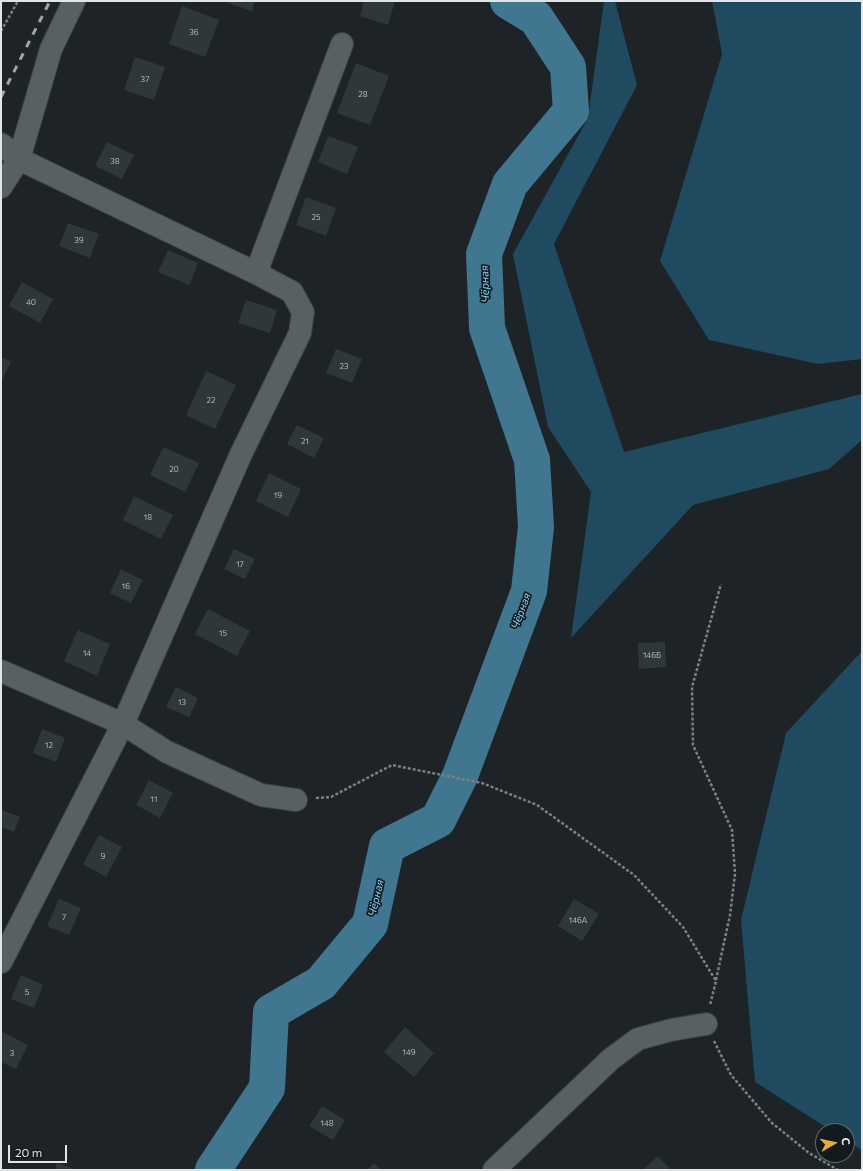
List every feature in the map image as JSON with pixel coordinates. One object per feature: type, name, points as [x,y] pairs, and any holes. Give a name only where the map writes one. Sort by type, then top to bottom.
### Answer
[{"type":"street","points":[[1,187],[18,159],[51,50],[74,1]]},
{"type":"street","points":[[256,273],[342,44]]},
{"type":"street","points":[[1,144],[18,159],[256,273],[292,292],[303,312],[300,333],[241,454],[123,724],[1,962]]},
{"type":"street","points":[[1,671],[123,724],[167,752],[261,795],[296,800]]},
{"type":"street","points":[[494,1170],[611,1059],[638,1039],[671,1030],[706,1024]]},
{"type":"path","points":[[1,31],[18,1]]},
{"type":"path","points":[[721,584],[692,686],[693,745],[732,830],[735,874],[730,914],[706,1024],[731,1075],[772,1123],[809,1153],[838,1170]]},
{"type":"path","points":[[296,800],[331,797],[392,765],[482,783],[538,805],[634,875],[683,927],[716,981]]},
{"type":"shaded area","points":[[604,1],[615,1],[637,85],[554,244],[624,452],[862,394],[862,440],[829,469],[693,505],[571,638],[591,492],[548,427],[513,254],[588,118]]},
{"type":"shaded area","points":[[712,1],[862,1],[862,359],[818,364],[709,340],[660,261],[722,54]]},
{"type":"shaded area","points":[[862,651],[862,1150],[855,1146],[855,1123],[819,1123],[755,1082],[741,920],[786,733]]},
{"type":"building","points":[[222,1],[255,1],[252,11]]},
{"type":"building","points":[[364,1],[395,1],[388,25],[360,16]]},
{"type":"building","points":[[182,6],[219,20],[205,57],[169,44]]},
{"type":"building","points":[[135,57],[165,67],[154,100],[124,90]]},
{"type":"building","points":[[356,63],[389,76],[370,125],[337,113]]},
{"type":"building","points":[[328,136],[358,147],[347,174],[318,162]]},
{"type":"building","points":[[107,142],[134,155],[122,179],[95,166]]},
{"type":"building","points":[[306,197],[336,208],[326,236],[296,225]]},
{"type":"building","points":[[68,223],[99,234],[90,258],[59,246]]},
{"type":"building","points":[[168,250],[198,263],[189,285],[158,272]]},
{"type":"building","points":[[22,282],[53,299],[40,323],[9,306]]},
{"type":"building","points":[[246,300],[277,310],[270,333],[238,323]]},
{"type":"building","points":[[336,349],[362,359],[352,383],[326,373]]},
{"type":"building","points":[[1,357],[11,362],[1,382]]},
{"type":"building","points":[[206,371],[236,385],[215,429],[186,415]]},
{"type":"building","points":[[297,425],[324,438],[314,458],[287,444]]},
{"type":"building","points":[[163,447],[199,463],[185,492],[150,475]]},
{"type":"building","points":[[269,473],[301,489],[288,517],[256,501]]},
{"type":"building","points":[[134,496],[173,515],[161,539],[123,520]]},
{"type":"building","points":[[234,549],[255,559],[245,579],[224,569]]},
{"type":"building","points":[[121,569],[143,580],[131,603],[110,593]]},
{"type":"building","points":[[208,609],[250,631],[237,656],[195,634]]},
{"type":"building","points":[[78,630],[110,644],[97,676],[64,661]]},
{"type":"building","points":[[665,642],[666,667],[639,669],[638,643]]},
{"type":"building","points":[[176,687],[198,698],[189,717],[166,707]]},
{"type":"building","points":[[42,729],[65,738],[56,762],[33,753]]},
{"type":"building","points":[[149,780],[173,793],[160,818],[136,805]]},
{"type":"building","points":[[2,810],[20,817],[14,832],[1,827]]},
{"type":"building","points":[[99,835],[122,847],[106,877],[83,864]]},
{"type":"building","points":[[59,899],[81,908],[69,935],[47,926]]},
{"type":"building","points":[[574,899],[599,914],[582,941],[558,926]]},
{"type":"building","points":[[21,975],[43,985],[34,1008],[11,999]]},
{"type":"building","points":[[405,1027],[434,1053],[414,1077],[384,1052]]},
{"type":"building","points":[[1,1031],[28,1045],[16,1069],[1,1062]]},
{"type":"building","points":[[322,1106],[345,1120],[333,1140],[309,1126]]},
{"type":"building","points":[[658,1156],[671,1170],[643,1170]]},
{"type":"building","points":[[57,1163],[78,1170],[55,1170]]},
{"type":"building","points":[[374,1163],[381,1170],[367,1170]]},
{"type":"waterway","name":"Чёрная","points":[[213,1170],[267,1088],[271,1012],[321,983],[370,924],[387,846],[438,820],[460,776],[529,591],[536,527],[532,460],[487,328],[484,254],[510,184],[571,111],[568,67],[536,18],[508,1]]},
{"type":"railway","points":[[1,97],[50,1]]}]
